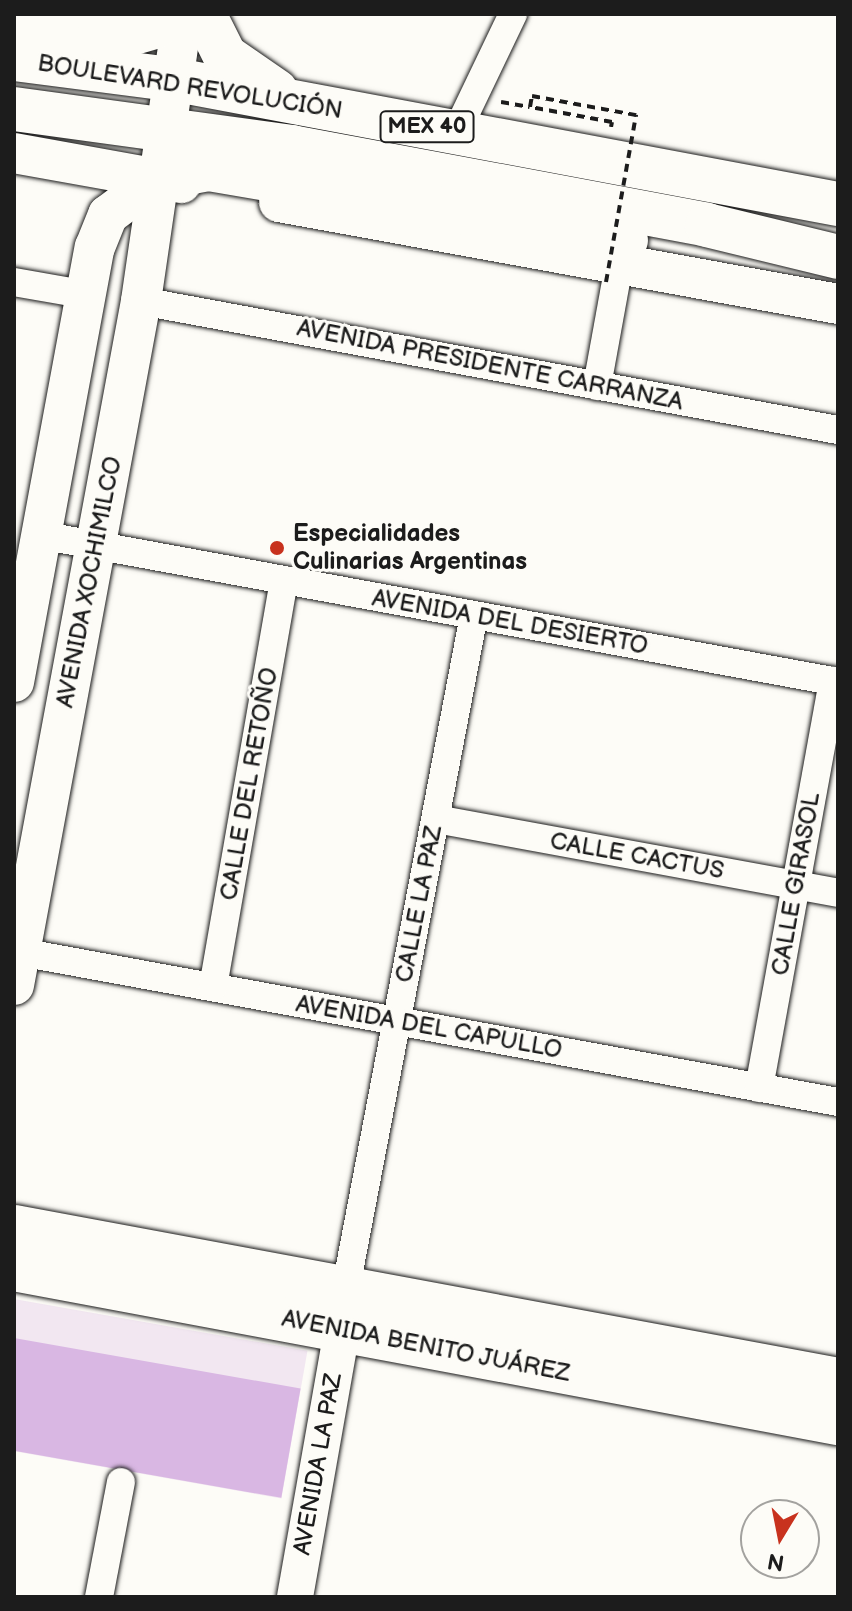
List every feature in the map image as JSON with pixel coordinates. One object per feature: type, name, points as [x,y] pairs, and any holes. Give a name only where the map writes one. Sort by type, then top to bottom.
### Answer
[{"type":"main road","points":[[14,22],[99,35],[130,34],[155,27],[170,14]]},
{"type":"main road","name":"AVENIDA XOCHIMILCO","points":[[17,969],[141,301],[162,129],[183,14]]},
{"type":"main road","points":[[204,14],[225,56],[295,103]]},
{"type":"main road","name":"BOULEVARD REVOLUCIÓN","points":[[14,59],[171,79],[838,204]]},
{"type":"main road","name":"MEX 40","points":[[14,109],[292,147],[602,205],[838,257]]},
{"type":"main road","points":[[14,153],[156,179],[209,169],[616,262],[838,304]]},
{"type":"main road","points":[[14,682],[18,633],[40,535],[83,294],[108,215],[156,179]]},
{"type":"main road","points":[[616,262],[838,263]]},
{"type":"main road","name":"AVENIDA BENITO JUÁREZ","points":[[14,1227],[346,1287],[835,1401]]},
{"type":"main road","name":"AVENIDA BENITO JUÁREZ","points":[[14,1269],[342,1330],[835,1401]]},
{"type":"street","points":[[456,133],[513,14]]},
{"type":"street","points":[[597,386],[616,262]]},
{"type":"street","points":[[14,282],[83,294]]},
{"type":"street","name":"AVENIDA PRESIDENTE CARRANZA","points":[[141,301],[838,430]]},
{"type":"street","name":"AVENIDA DEL DESIERTO","points":[[40,535],[836,681]]},
{"type":"street","name":"CALLE DEL RETOÑO","points":[[213,987],[284,580]]},
{"type":"street","name":"CALLE LA PAZ","points":[[346,1287],[474,615]]},
{"type":"street","name":"CALLE GIRASOL","points":[[759,1088],[836,681]]},
{"type":"street","name":"CALLE CACTUS","points":[[436,819],[838,893]]},
{"type":"street","name":"AVENIDA DEL CAPULLO","points":[[17,969],[213,987],[838,1102]]},
{"type":"street","name":"AVENIDA LA PAZ","points":[[295,1597],[342,1330]]},
{"type":"street","points":[[99,1597],[121,1482]]},
{"type":"path","points":[[612,122],[530,107],[532,96],[636,115],[616,262]]},
{"type":"shaded area","points":[[14,1299],[307,1351],[281,1498],[14,1451]]},
{"type":"building","points":[[14,1338],[301,1389],[281,1498],[14,1451]]},
{"type":"place","name":"Especialidades Culinarias Argentinas","points":[[277,548]]}]
